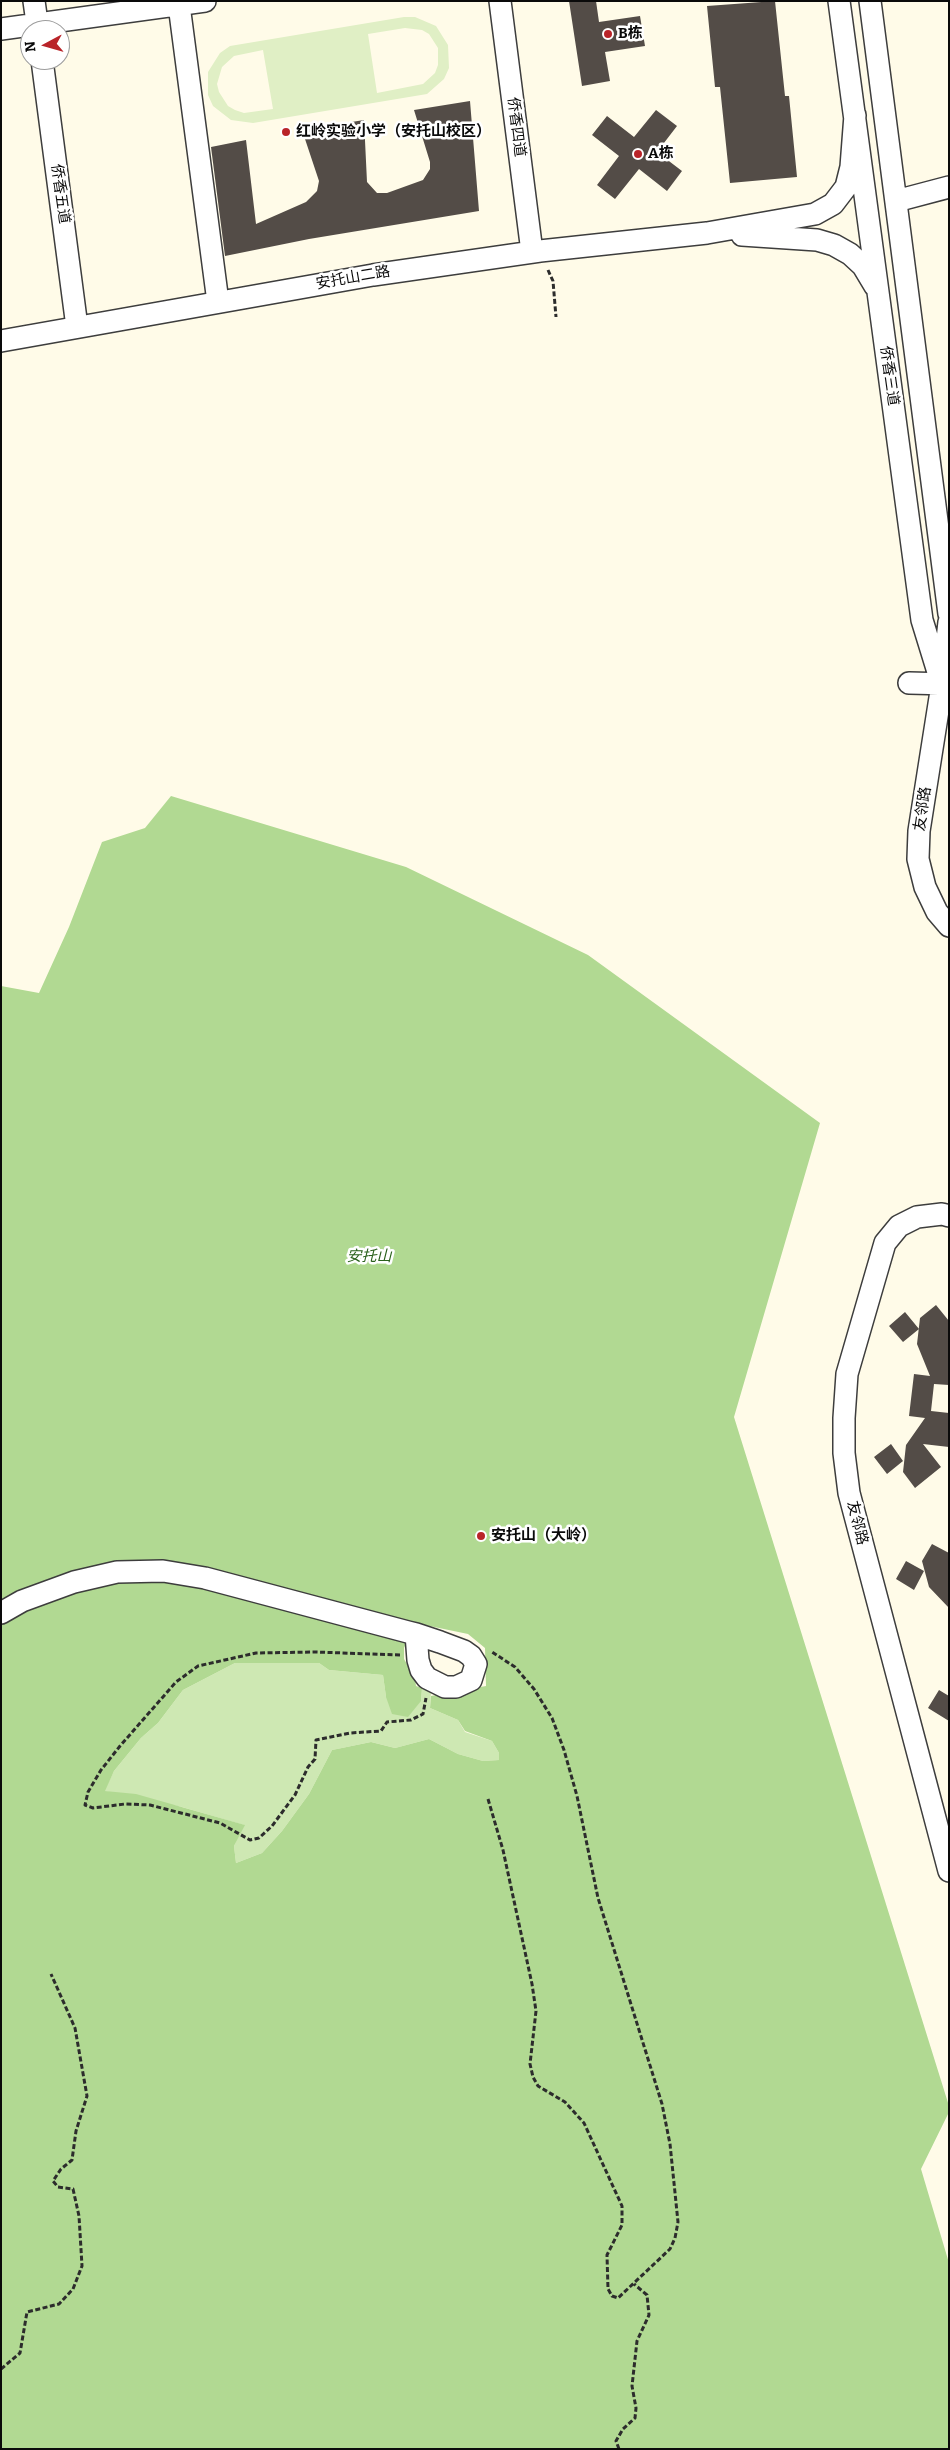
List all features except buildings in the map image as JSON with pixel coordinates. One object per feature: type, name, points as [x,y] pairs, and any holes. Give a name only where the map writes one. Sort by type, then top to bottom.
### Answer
[{"type":"street","points":[[34,1],[37,20]]},
{"type":"street","points":[[70,22],[205,1]]},
{"type":"street","name":"侨香四道","points":[[500,1],[536,251]]},
{"type":"street","name":"侨香三道","points":[[839,1],[922,620],[946,684]]},
{"type":"street","name":"侨香三道","points":[[870,1],[949,614]]},
{"type":"street","points":[[179,5],[218,302]]},
{"type":"street","points":[[1,29],[20,28]]},
{"type":"street","name":"侨香五道","points":[[43,70],[77,327]]},
{"type":"street","points":[[707,233],[815,214],[833,204],[840,196],[850,177],[854,114]]},
{"type":"street","points":[[896,201],[949,187]]},
{"type":"street","points":[[707,233],[817,240],[834,245],[850,254],[863,266],[873,282],[879,299]]},
{"type":"street","name":"安托山二路","points":[[1,341],[373,275],[536,251],[707,233]]},
{"type":"street","points":[[909,684],[946,684],[949,622]]},
{"type":"street","name":"友邻路","points":[[946,684],[919,831],[918,859],[925,887],[938,912],[949,926]]},
{"type":"street","name":"友邻路","points":[[949,1216],[917,1217],[899,1226],[885,1243],[848,1374],[844,1453],[849,1493],[949,1871]]},
{"type":"street","points":[[1,1612],[22,1601],[74,1582],[117,1572],[163,1571],[205,1578],[416,1634],[468,1653],[476,1664],[471,1680],[456,1687],[445,1687],[431,1681],[421,1670],[416,1634]]},
{"type":"path","points":[[536,251],[553,281],[556,317]]},
{"type":"path","points":[[468,1653],[479,1650],[494,1652],[515,1667],[534,1689],[552,1718],[564,1750],[577,1796],[598,1898],[662,2104],[670,2144],[675,2186],[676,2230],[670,2249],[618,2298],[612,2296],[608,2289],[607,2255],[622,2225],[622,2206],[584,2123],[565,2102],[538,2086],[533,2077],[530,2064],[536,2011],[532,1984],[503,1850],[488,1800]]},
{"type":"path","points":[[418,1656],[316,1652],[256,1653],[198,1666],[176,1682],[120,1746],[92,1784],[85,1805],[93,1808],[125,1804],[150,1805],[220,1823],[250,1840],[259,1838],[272,1826],[295,1795],[308,1766],[315,1759],[316,1740],[350,1733],[381,1731],[387,1722],[411,1720],[422,1714],[431,1681]]},
{"type":"path","points":[[1,2369],[20,2353],[27,2312],[59,2304],[73,2289],[82,2266],[79,2216],[73,2190],[58,2187],[53,2180],[61,2169],[72,2160],[76,2131],[87,2096],[74,2028],[51,1974]]},
{"type":"path","points":[[619,2449],[616,2441],[623,2429],[635,2418],[636,2408],[632,2386],[637,2341],[649,2315],[647,2295],[634,2284]]},
{"type":"green space","points":[[404,17],[415,17],[436,26],[448,45],[449,68],[444,79],[427,94],[253,123],[231,120],[213,106],[208,95],[208,72],[220,53],[230,46]],"holes":[[[405,28],[422,30],[429,34],[438,48],[438,65],[435,73],[423,84],[377,93],[368,34]],[[263,50],[273,109],[244,113],[235,110],[228,106],[219,92],[217,84],[222,67],[234,56]]]},
{"type":"green space","name":"安托山","points":[[171,796],[406,867],[588,955],[820,1123],[734,1417],[949,2106],[949,2112],[921,2169],[949,2263],[949,2449],[1,2449],[1,986],[39,993],[69,927],[102,842],[145,828]],"holes":[[[415,1623],[468,1634],[485,1648],[486,1686],[431,1696],[430,1708],[458,1720],[465,1731],[492,1741],[499,1753],[499,1760],[483,1761],[458,1754],[429,1739],[395,1748],[371,1742],[332,1750],[309,1794],[282,1831],[262,1853],[236,1863],[234,1846],[245,1825],[136,1794],[105,1791],[114,1771],[141,1738],[158,1723],[183,1690],[235,1663],[319,1663],[329,1670],[383,1675],[386,1697],[392,1714],[408,1717],[421,1701],[422,1688],[416,1686],[415,1678],[404,1659],[404,1648]]]},
{"type":"green space","points":[[235,1663],[319,1663],[329,1670],[383,1675],[386,1697],[421,1701],[422,1688],[431,1692],[430,1708],[458,1720],[465,1732],[492,1741],[499,1753],[499,1760],[483,1761],[458,1754],[429,1739],[395,1748],[371,1742],[332,1750],[309,1794],[282,1831],[262,1853],[236,1863],[234,1846],[244,1825],[182,1807],[104,1791],[114,1771],[141,1738],[158,1723],[183,1690]]},
{"type":"place","name":"B栋","points":[[608,34]]},
{"type":"place","name":"红岭实验小学（安托山校区）","points":[[286,132]]},
{"type":"place","name":"A栋","points":[[638,154]]},
{"type":"place","name":"安托山（大岭）","points":[[481,1536]]}]
